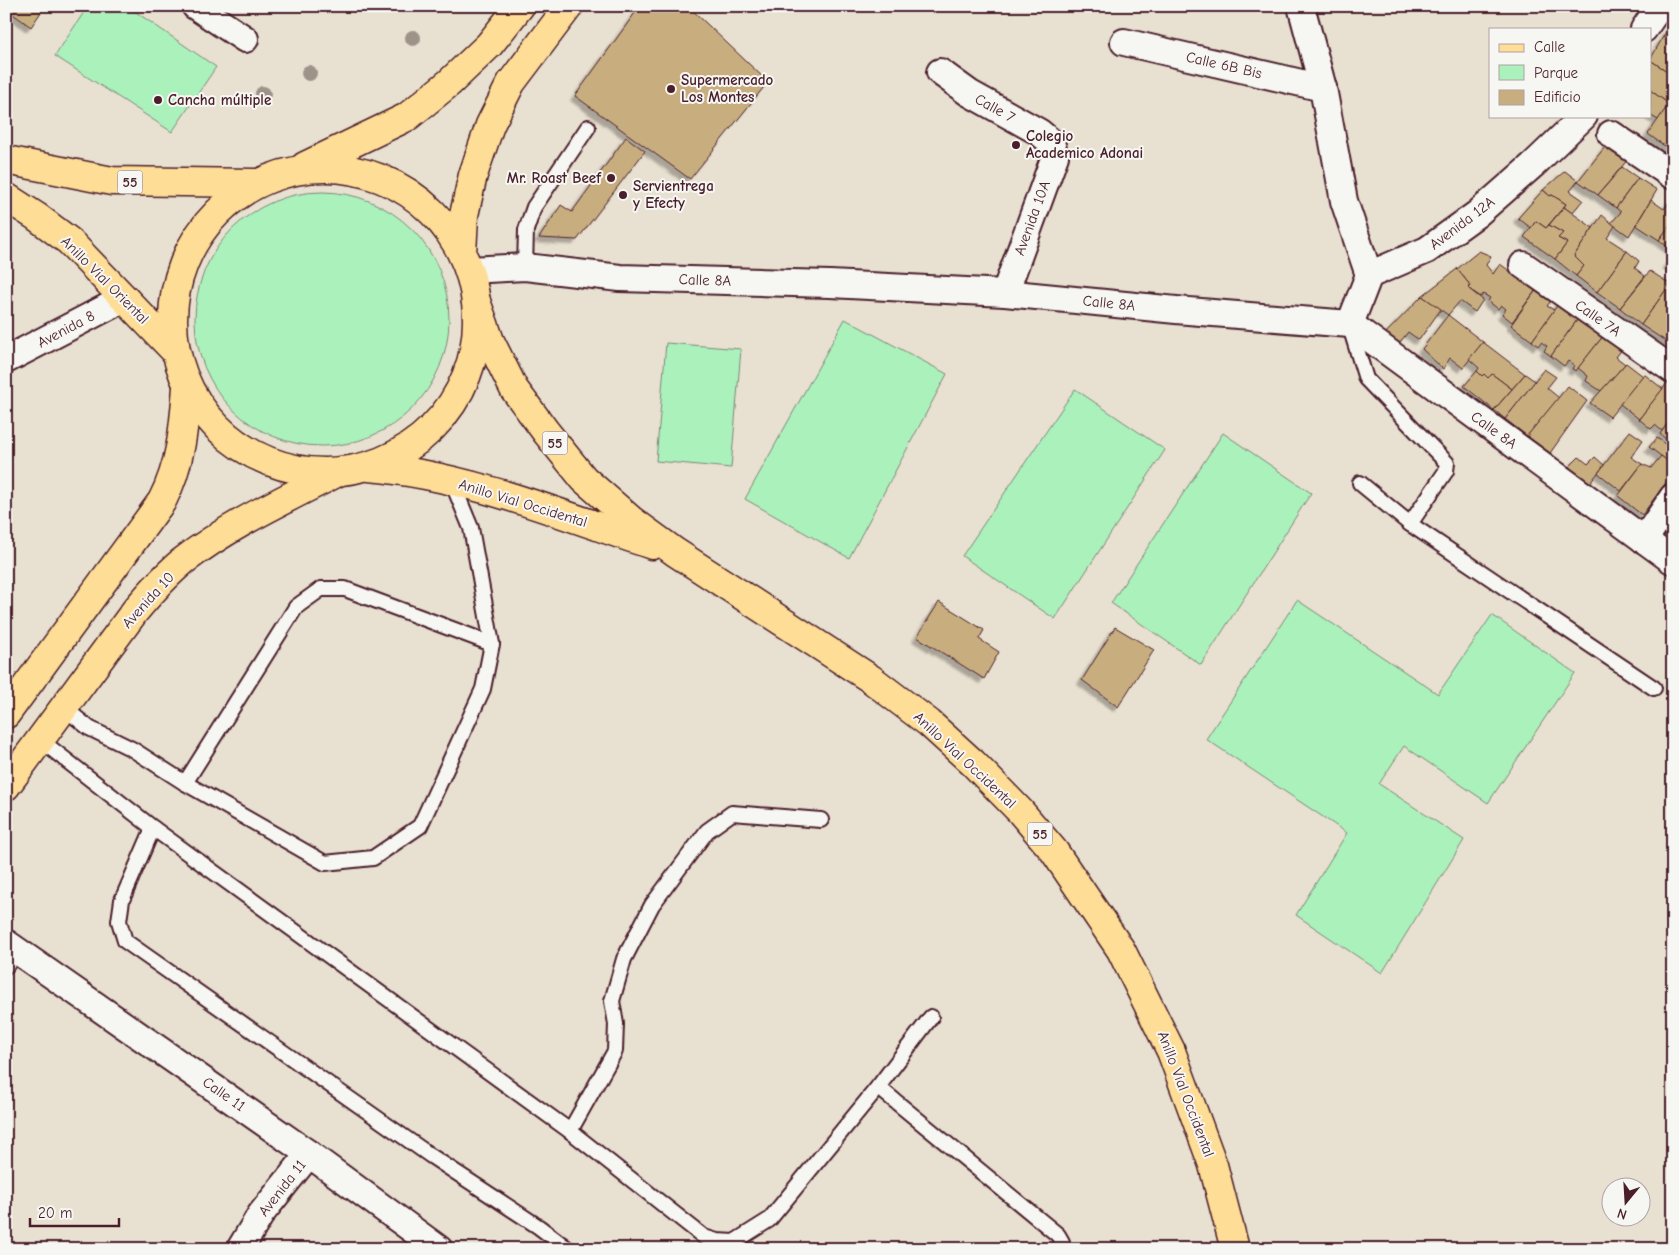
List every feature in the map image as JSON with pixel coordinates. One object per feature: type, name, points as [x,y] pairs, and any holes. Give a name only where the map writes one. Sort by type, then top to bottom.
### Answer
[{"type":"main road","name":"55","points":[[520,6],[489,45],[448,83],[407,116],[297,169],[255,183],[227,202],[204,225],[186,254],[175,285],[171,318],[175,352],[187,387],[207,417],[234,443],[267,461],[302,471],[340,472],[367,466],[396,455],[422,438],[444,416],[461,390],[473,354],[477,332],[476,301],[466,262],[464,215],[473,175],[490,125],[511,83],[569,6]]},
{"type":"main road","name":"55","points":[[6,160],[112,181],[255,183]]},
{"type":"main road","name":"55","points":[[297,169],[330,167],[363,172],[394,184],[422,202],[445,226],[466,262]]},
{"type":"main road","name":"Anillo Vial Oriental","points":[[6,197],[70,241],[175,352]]},
{"type":"main road","name":"Anillo Vial Occidental","points":[[476,301],[490,341],[514,389],[584,479],[631,520],[675,552],[871,679],[929,723],[973,763],[1054,851],[1121,950],[1171,1050],[1213,1165],[1235,1249]]},
{"type":"main road","points":[[6,714],[162,501],[172,482],[179,457],[187,387]]},
{"type":"main road","name":"Anillo Vial Occidental","points":[[367,466],[398,469],[512,498],[675,552]]},
{"type":"main road","name":"Avenida 10","points":[[6,786],[135,611],[158,584],[183,562],[218,536],[340,472]]},
{"type":"street","points":[[195,6],[245,39]]},
{"type":"street","points":[[1301,6],[1323,88],[1344,201],[1369,275],[1350,324]]},
{"type":"street","points":[[1645,28],[1660,6]]},
{"type":"street","name":"Calle 6B Bis","points":[[1124,42],[1323,88]]},
{"type":"street","name":"Calle 7","points":[[940,72],[969,93],[1039,132],[1051,142]]},
{"type":"street","name":"Avenida 12A","points":[[1369,275],[1428,250],[1477,214],[1583,118]]},
{"type":"street","points":[[1611,134],[1673,176]]},
{"type":"street","name":"Avenida 10A","points":[[1005,293],[1055,156],[1051,142]]},
{"type":"street","name":"Calle 8A","points":[[466,262],[620,278],[830,284],[1005,293],[1176,310],[1350,324],[1673,561]]},
{"type":"street","name":"Calle 7A","points":[[1523,265],[1673,370]]},
{"type":"street","name":"Avenida 8","points":[[6,360],[125,298]]},
{"type":"street","points":[[1644,540],[1673,497]]},
{"type":"street","name":"Calle 11","points":[[10,953],[309,1154],[439,1249]]},
{"type":"street","name":"Avenida 11","points":[[240,1249],[261,1214],[309,1154]]},
{"type":"lane","points":[[525,267],[526,230],[534,207],[588,127]]},
{"type":"lane","points":[[1350,324],[1366,379],[1446,463],[1446,471],[1410,524]]},
{"type":"lane","points":[[64,707],[89,728],[132,750],[185,783],[325,862],[373,858],[420,826],[483,689],[492,644],[471,528],[452,482]]},
{"type":"lane","points":[[1360,483],[1410,524],[1654,688]]},
{"type":"lane","points":[[185,783],[296,607],[321,589],[345,589],[492,644]]},
{"type":"lane","points":[[39,739],[153,828],[570,1131],[704,1237],[717,1241],[734,1242],[769,1220],[878,1087],[931,1016]]},
{"type":"lane","points":[[570,1131],[615,1050],[616,1024],[612,1001],[624,959],[652,905],[707,831],[732,813],[821,820]]},
{"type":"lane","points":[[153,828],[122,900],[120,921],[125,941],[431,1156],[540,1227],[568,1249]]},
{"type":"lane","points":[[878,1087],[1058,1235],[1062,1242],[1061,1249]]},
{"type":"green space","name":"Cancha múltiple","points":[[88,6],[127,6],[216,67],[172,132],[55,56]]},
{"type":"green space","points":[[322,192],[347,195],[371,202],[393,213],[412,229],[428,248],[439,270],[446,294],[449,319],[446,344],[439,368],[428,390],[412,409],[393,425],[371,436],[347,443],[322,446],[297,443],[273,436],[251,425],[232,409],[216,390],[205,368],[198,344],[195,319],[198,294],[205,270],[216,248],[232,229],[251,213],[273,202],[297,195]]},
{"type":"green space","points":[[845,319],[947,374],[849,558],[745,499]]},
{"type":"green space","points":[[666,343],[741,349],[731,468],[656,461]]},
{"type":"green space","points":[[1075,389],[1165,450],[1055,619],[962,556]]},
{"type":"green space","points":[[1223,433],[1311,493],[1201,665],[1111,603]]},
{"type":"green space","points":[[1297,600],[1438,694],[1492,615],[1575,673],[1488,803],[1404,746],[1379,784],[1464,840],[1382,973],[1296,915],[1347,833],[1206,739]]},
{"type":"building","points":[[6,6],[45,6],[31,27],[6,9]]},
{"type":"building","name":"Supermercado Los Montes","points":[[640,6],[688,6],[768,82],[690,179],[575,96]]},
{"type":"building","points":[[1673,23],[1673,44],[1663,37]]},
{"type":"building","points":[[1663,37],[1673,44],[1673,75],[1652,61],[1652,56]]},
{"type":"building","points":[[1652,61],[1673,75],[1673,99],[1669,104],[1652,91]]},
{"type":"building","points":[[1652,91],[1669,104],[1658,120],[1652,116]]},
{"type":"building","points":[[1669,104],[1673,106],[1673,152],[1648,134]]},
{"type":"building","name":"Mr. Roast Beef","points":[[626,137],[645,151],[577,240],[539,238],[561,205],[572,212]]},
{"type":"building","points":[[1608,143],[1629,158],[1598,195],[1578,181]]},
{"type":"building","points":[[1622,167],[1638,178],[1616,208],[1598,195]]},
{"type":"building","points":[[1565,171],[1578,181],[1570,191],[1583,200],[1572,213],[1564,207],[1566,204],[1543,190]]},
{"type":"building","points":[[1638,178],[1657,190],[1629,236],[1611,223],[1621,212],[1616,208]]},
{"type":"building","points":[[1543,190],[1566,204],[1546,228],[1536,221],[1531,228],[1518,218]]},
{"type":"building","points":[[1673,197],[1673,221],[1659,240],[1636,225],[1651,200],[1664,209]]},
{"type":"building","points":[[1564,207],[1593,228],[1574,256],[1584,266],[1576,276],[1555,259],[1567,243],[1558,238],[1563,233],[1549,225]]},
{"type":"building","points":[[1602,215],[1615,226],[1607,238],[1627,251],[1597,292],[1576,276],[1584,266],[1574,256]]},
{"type":"building","points":[[1536,221],[1546,228],[1549,225],[1563,233],[1558,238],[1567,243],[1555,259],[1524,237]]},
{"type":"building","points":[[1673,221],[1673,251],[1659,240]]},
{"type":"building","points":[[1479,251],[1491,256],[1486,265],[1493,274],[1500,264],[1536,290],[1512,322],[1502,314],[1506,309],[1501,305],[1498,309],[1488,301],[1490,298],[1483,294],[1481,297],[1469,289],[1470,285],[1457,269]]},
{"type":"building","points":[[1627,251],[1639,261],[1635,268],[1645,276],[1620,308],[1597,292]]},
{"type":"building","points":[[1673,257],[1673,268],[1667,264]]},
{"type":"building","points":[[1457,269],[1470,285],[1469,289],[1483,300],[1475,312],[1460,301],[1448,315],[1422,296]]},
{"type":"building","points":[[1650,271],[1670,284],[1641,325],[1620,308]]},
{"type":"building","points":[[1670,284],[1673,286],[1673,346],[1641,325]]},
{"type":"building","points":[[1539,286],[1554,297],[1547,306],[1554,310],[1532,341],[1511,325]]},
{"type":"building","points":[[1422,296],[1441,309],[1419,340],[1408,332],[1397,346],[1383,336]]},
{"type":"building","points":[[1561,300],[1580,316],[1551,356],[1544,351],[1547,346],[1541,342],[1538,346],[1532,341]]},
{"type":"building","points":[[1448,315],[1483,342],[1463,368],[1450,358],[1443,369],[1422,349]]},
{"type":"building","points":[[1580,316],[1604,335],[1576,371],[1572,369],[1574,365],[1568,361],[1564,366],[1551,356]]},
{"type":"building","points":[[1604,335],[1623,348],[1616,357],[1625,364],[1601,391],[1586,381],[1588,376],[1578,368]]},
{"type":"building","points":[[1483,342],[1525,374],[1512,389],[1492,374],[1488,378],[1484,374],[1482,376],[1477,371],[1479,368],[1469,359]]},
{"type":"building","points":[[1626,363],[1643,376],[1610,417],[1590,403]]},
{"type":"building","points":[[1544,369],[1556,377],[1547,388],[1559,398],[1527,436],[1505,419]]},
{"type":"building","points":[[1477,371],[1482,376],[1484,374],[1488,378],[1492,374],[1512,389],[1494,410],[1464,386]]},
{"type":"building","points":[[1525,374],[1535,381],[1505,419],[1494,410]]},
{"type":"building","points":[[1644,374],[1663,389],[1639,419],[1620,404]]},
{"type":"building","points":[[1668,382],[1673,386],[1673,416],[1662,431],[1655,425],[1651,429],[1639,419]]},
{"type":"building","points":[[1568,386],[1587,401],[1550,453],[1527,436]]},
{"type":"building","points":[[1673,416],[1673,445],[1660,434]]},
{"type":"building","points":[[1630,431],[1643,440],[1631,457],[1642,464],[1621,491],[1598,473]]},
{"type":"building","points":[[1657,438],[1669,447],[1671,444],[1673,445],[1673,465],[1649,447]]},
{"type":"building","points":[[1661,456],[1673,465],[1673,473],[1642,515],[1618,496],[1642,464],[1651,468]]},
{"type":"building","points":[[1579,457],[1588,464],[1595,457],[1604,465],[1590,483],[1569,467]]},
{"type":"building","points":[[1673,519],[1673,539],[1663,531]]},
{"type":"building","points":[[939,602],[984,630],[979,639],[999,652],[984,679],[917,637]]},
{"type":"building","points":[[1115,627],[1154,650],[1118,707],[1082,680]]},
{"type":"place","name":"Supermercado Los Montes","points":[[671,89]]},
{"type":"place","name":"Cancha múltiple","points":[[158,100]]},
{"type":"place","name":"Colegio Academico Adonai","points":[[1016,145]]},
{"type":"place","name":"Mr. Roast Beef","points":[[611,178]]},
{"type":"place","name":"Servientrega y Efecty","points":[[623,195]]}]
